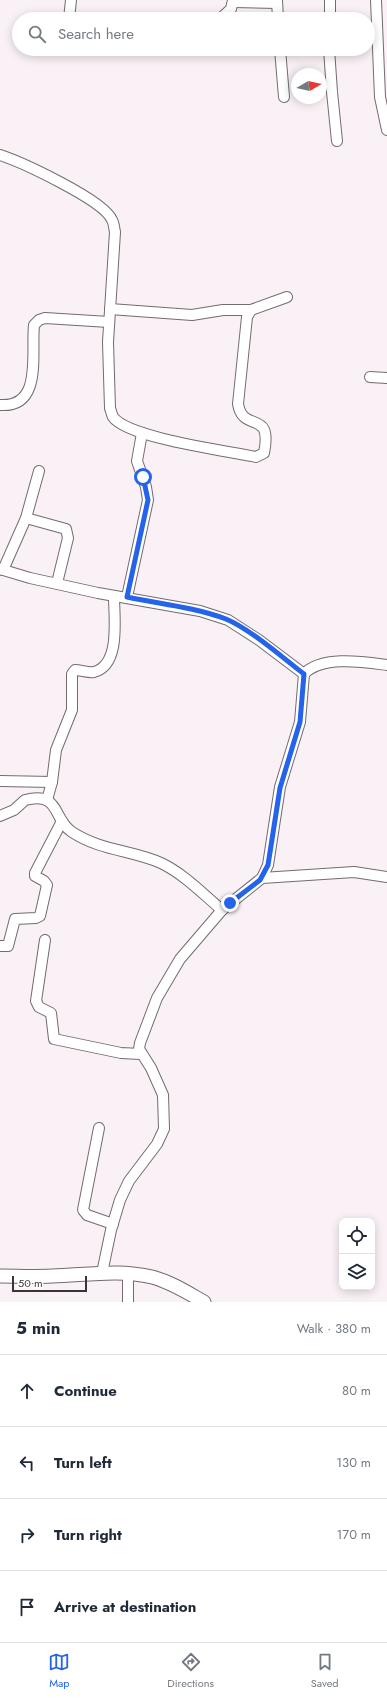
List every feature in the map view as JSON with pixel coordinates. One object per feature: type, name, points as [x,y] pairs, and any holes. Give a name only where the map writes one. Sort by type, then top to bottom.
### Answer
[{"type":"street","points":[[70,12],[71,0]]},
{"type":"street","points":[[330,0],[330,12]]},
{"type":"street","points":[[376,0],[382,31],[380,97],[387,130]]},
{"type":"street","points":[[228,12],[232,9],[233,1],[277,1],[278,12]]},
{"type":"street","points":[[281,56],[284,97]]},
{"type":"street","points":[[330,56],[337,141]]},
{"type":"street","points":[[0,154],[40,172],[78,192],[106,211],[112,219],[115,232],[108,342],[110,408],[113,417],[119,422],[142,433],[256,457],[264,453],[266,435],[265,428],[260,424],[243,418],[238,404],[247,317],[251,310]]},
{"type":"street","points":[[110,309],[192,315],[223,310],[251,310],[287,297]]},
{"type":"street","points":[[0,405],[8,406],[20,402],[30,389],[34,324],[39,320],[46,318],[109,322]]},
{"type":"street","points":[[370,376],[387,378]]},
{"type":"street","points":[[127,597],[148,500],[146,487],[137,461],[142,433]]},
{"type":"street","points":[[39,471],[26,518],[1,570],[30,578],[114,596],[127,597],[200,611],[228,620],[259,640],[304,674]]},
{"type":"street","points":[[26,518],[66,529],[68,538],[57,583]]},
{"type":"street","points":[[47,800],[52,782],[56,750],[72,710],[73,671],[91,672],[99,670],[106,665],[112,654],[114,596]]},
{"type":"street","points":[[304,674],[318,665],[334,662],[353,661],[387,664]]},
{"type":"street","points":[[102,1273],[120,1200],[129,1181],[157,1144],[164,1129],[163,1095],[151,1068],[141,1054],[140,1043],[157,998],[180,959],[222,910],[262,878],[268,865],[285,768],[300,722],[304,674]]},
{"type":"street","points":[[0,781],[52,782]]},
{"type":"street","points":[[0,816],[14,810],[25,800],[47,800],[56,807],[62,821],[72,832],[99,846],[161,864],[187,880],[222,910]]},
{"type":"street","points":[[0,946],[8,946],[15,919],[36,918],[40,916],[47,885],[44,881],[35,876],[35,873],[62,821]]},
{"type":"street","points":[[262,878],[354,872],[387,877]]},
{"type":"street","points":[[45,940],[36,1001],[40,1007],[51,1013],[54,1039],[121,1053],[141,1054]]},
{"type":"street","points":[[99,1128],[83,1210],[87,1215],[113,1224]]},
{"type":"street","points":[[128,1273],[128,1302]]},
{"type":"street","points":[[0,1276],[52,1276],[128,1273],[161,1280],[176,1286],[204,1302]]},
{"type":"route","points":[[143,477],[148,500],[127,597],[200,611],[228,620],[259,640],[304,674],[300,722],[280,788],[268,865],[262,878],[230,903]]}]
